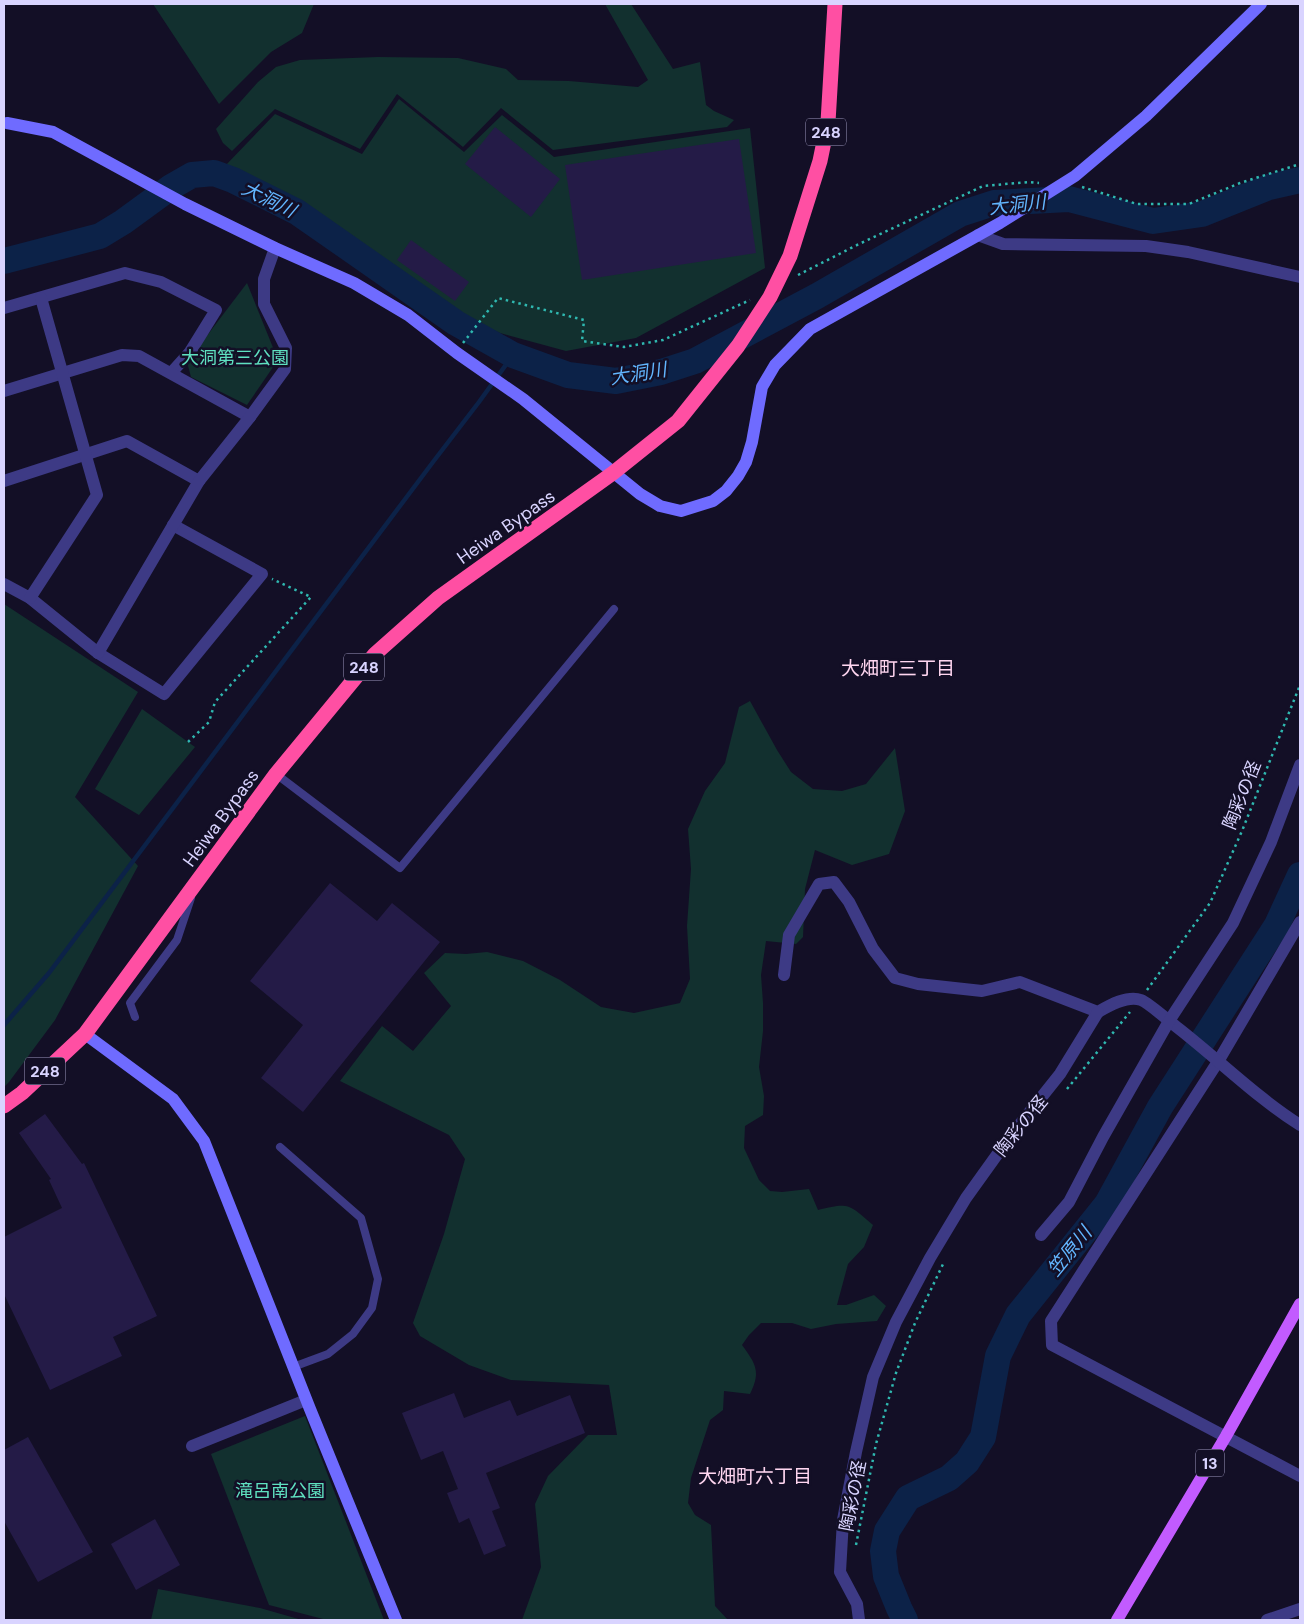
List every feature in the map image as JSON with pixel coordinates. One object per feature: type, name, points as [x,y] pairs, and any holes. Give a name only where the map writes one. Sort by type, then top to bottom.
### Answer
[{"type":"highway","name":"Heiwa Bypass","points":[[85,1034],[276,774],[375,654],[438,598],[613,474],[678,421],[738,346],[770,297],[790,256],[820,161],[828,122],[832,83],[836,4]]},
{"type":"highway","name":"248","points":[[4,1106],[85,1034]]},
{"type":"main road","name":"13","points":[[1117,1620],[1226,1436],[1300,1304]]},
{"type":"street","points":[[5,121],[53,132],[184,204],[275,248],[354,283],[408,316],[523,399],[640,494],[660,506],[681,511],[713,501],[726,491],[738,476],[746,462],[754,435],[762,387],[775,365],[810,330],[1075,181],[1146,116],[1261,4]]},
{"type":"street","points":[[978,235],[1003,244],[1146,246],[1188,252],[1300,277]]},
{"type":"street","points":[[98,653],[199,481],[285,369],[286,348],[264,304],[264,279],[275,248]]},
{"type":"street","points":[[4,308],[126,273],[161,282],[216,310],[190,352],[172,372]]},
{"type":"street","points":[[30,598],[97,495],[42,298]]},
{"type":"street","points":[[4,391],[122,355],[139,356],[172,372],[250,416]]},
{"type":"street","points":[[4,481],[127,441],[199,481]]},
{"type":"street","points":[[4,584],[30,598],[98,653],[164,694],[262,574],[173,525]]},
{"type":"street","points":[[1041,1235],[1069,1202],[1103,1137],[1169,1020],[1233,923],[1271,842],[1300,765]]},
{"type":"street","points":[[784,975],[789,935],[819,884],[834,882],[849,902],[873,950],[895,978],[918,984],[982,991],[1020,982],[1098,1012]]},
{"type":"street","points":[[1300,922],[1219,1060],[1051,1321],[1052,1345],[1300,1476]]},
{"type":"street","points":[[859,1620],[857,1604],[840,1572],[843,1520],[873,1377],[896,1322],[930,1258],[966,1198],[1009,1138],[1060,1074],[1098,1012],[1120,1000],[1141,1000],[1219,1060],[1244,1085],[1300,1125]]},
{"type":"street","points":[[85,1034],[173,1098],[204,1141],[293,1368],[396,1620]]},
{"type":"street","points":[[192,1446],[306,1400]]},
{"type":"street","points":[[1267,1620],[1300,1609]]},
{"type":"lane","points":[[276,774],[400,868],[614,609]]},
{"type":"lane","points":[[135,1017],[130,1003],[177,940],[195,884]]},
{"type":"lane","points":[[280,1147],[361,1218],[378,1279],[372,1308],[354,1334],[328,1354],[293,1368]]},
{"type":"path","points":[[1075,181],[1085,188],[1137,204],[1189,204],[1240,183],[1300,164]]},
{"type":"path","points":[[794,277],[857,245],[983,186],[1029,182],[1047,184]]},
{"type":"path","points":[[468,337],[498,298],[584,320],[582,341],[624,347],[663,340],[750,300]]},
{"type":"path","points":[[188,742],[209,722],[215,702],[311,597],[262,574]]},
{"type":"path","name":"陶彩の径","points":[[1066,1090],[1141,1000],[1210,903],[1242,831],[1300,685]]},
{"type":"path","name":"陶彩の径","points":[[856,1548],[876,1444],[896,1373],[915,1323],[948,1254]]},
{"type":"green space","points":[[153,4],[314,4],[302,33],[271,52],[219,104]]},
{"type":"green space","points":[[605,4],[631,4],[673,69],[700,62],[706,105],[714,111],[734,120],[727,127],[553,150],[501,108],[463,147],[397,94],[360,149],[275,109],[232,151],[223,143],[216,129],[258,82],[276,67],[300,60],[378,57],[458,58],[506,69],[518,80],[569,81],[638,87],[648,80]]},
{"type":"green space","points":[[399,99],[464,152],[502,115],[554,157],[750,128],[765,268],[636,338],[566,351],[500,333],[451,311],[304,211],[225,166],[275,114],[362,154]]},
{"type":"green space","name":"大洞第三公園","points":[[247,283],[278,360],[247,405],[191,377],[187,362]]},
{"type":"green space","points":[[4,604],[138,692],[75,797],[138,866],[55,1020],[4,1087]]},
{"type":"green space","points":[[750,701],[791,772],[813,789],[842,791],[866,784],[895,748],[905,811],[889,854],[852,865],[815,850],[805,889],[803,937],[796,944],[766,941],[761,975],[763,1031],[759,1067],[764,1096],[763,1115],[745,1126],[744,1148],[759,1180],[770,1191],[782,1192],[809,1189],[818,1210],[836,1206],[848,1207],[859,1213],[873,1225],[864,1247],[848,1264],[837,1305],[846,1305],[874,1295],[886,1306],[877,1321],[836,1324],[811,1329],[792,1323],[761,1323],[742,1345],[754,1363],[756,1374],[753,1386],[750,1394],[724,1391],[723,1410],[710,1420],[691,1478],[688,1503],[695,1515],[711,1525],[715,1606],[728,1620],[522,1620],[541,1567],[535,1504],[548,1476],[588,1435],[617,1435],[609,1385],[511,1380],[469,1365],[420,1336],[413,1323],[444,1234],[465,1159],[449,1135],[340,1081],[382,1026],[413,1051],[451,1006],[424,973],[445,953],[487,952],[523,961],[560,980],[601,1007],[634,1013],[680,1003],[690,979],[687,926],[691,869],[688,829],[705,791],[725,763],[739,707]]},
{"type":"green space","points":[[142,709],[195,747],[139,815],[95,789]]},
{"type":"green space","name":"滝呂南公園","points":[[305,1416],[384,1620],[327,1620],[269,1605],[211,1454]]},
{"type":"green space","points":[[158,1589],[260,1608],[302,1620],[151,1620]]},
{"type":"building","points":[[495,127],[560,179],[531,217],[465,164]]},
{"type":"building","points":[[739,139],[756,253],[582,280],[565,165]]},
{"type":"building","points":[[411,240],[469,282],[455,301],[397,260]]},
{"type":"building","points":[[330,883],[377,921],[392,903],[440,942],[303,1112],[261,1078],[303,1025],[250,981]]},
{"type":"building","points":[[45,1114],[82,1164],[84,1163],[157,1316],[113,1337],[122,1356],[50,1390],[4,1294],[4,1237],[62,1208],[49,1180],[51,1179],[19,1133]]},
{"type":"building","points":[[454,1393],[464,1418],[510,1400],[517,1416],[570,1395],[585,1433],[486,1473],[500,1508],[492,1511],[506,1546],[484,1555],[469,1518],[459,1523],[447,1493],[458,1489],[443,1451],[421,1460],[402,1413]]},
{"type":"building","points":[[28,1437],[93,1552],[38,1582],[4,1521],[4,1450]]},
{"type":"building","points":[[155,1519],[180,1565],[136,1590],[111,1544]]},
{"type":"waterway","name":"大洞川","points":[[4,261],[100,236],[123,222],[171,187],[192,175],[214,173],[233,180],[297,212],[456,323],[513,355],[568,375],[616,381],[661,372],[695,361],[817,296],[960,214],[994,203],[1069,199],[1153,221],[1202,214],[1269,187],[1300,180]]},
{"type":"waterway","points":[[4,1025],[49,973],[513,355]]},
{"type":"waterway","name":"笠原川","points":[[905,1620],[886,1576],[883,1551],[887,1531],[908,1498],[949,1478],[967,1462],[983,1437],[998,1356],[1018,1315],[1107,1204],[1160,1107],[1277,925],[1300,875]]},
{"type":"district","name":"大畑町三丁目","points":[[898,668]]},
{"type":"district","name":"大畑町六丁目","points":[[755,1476]]}]
